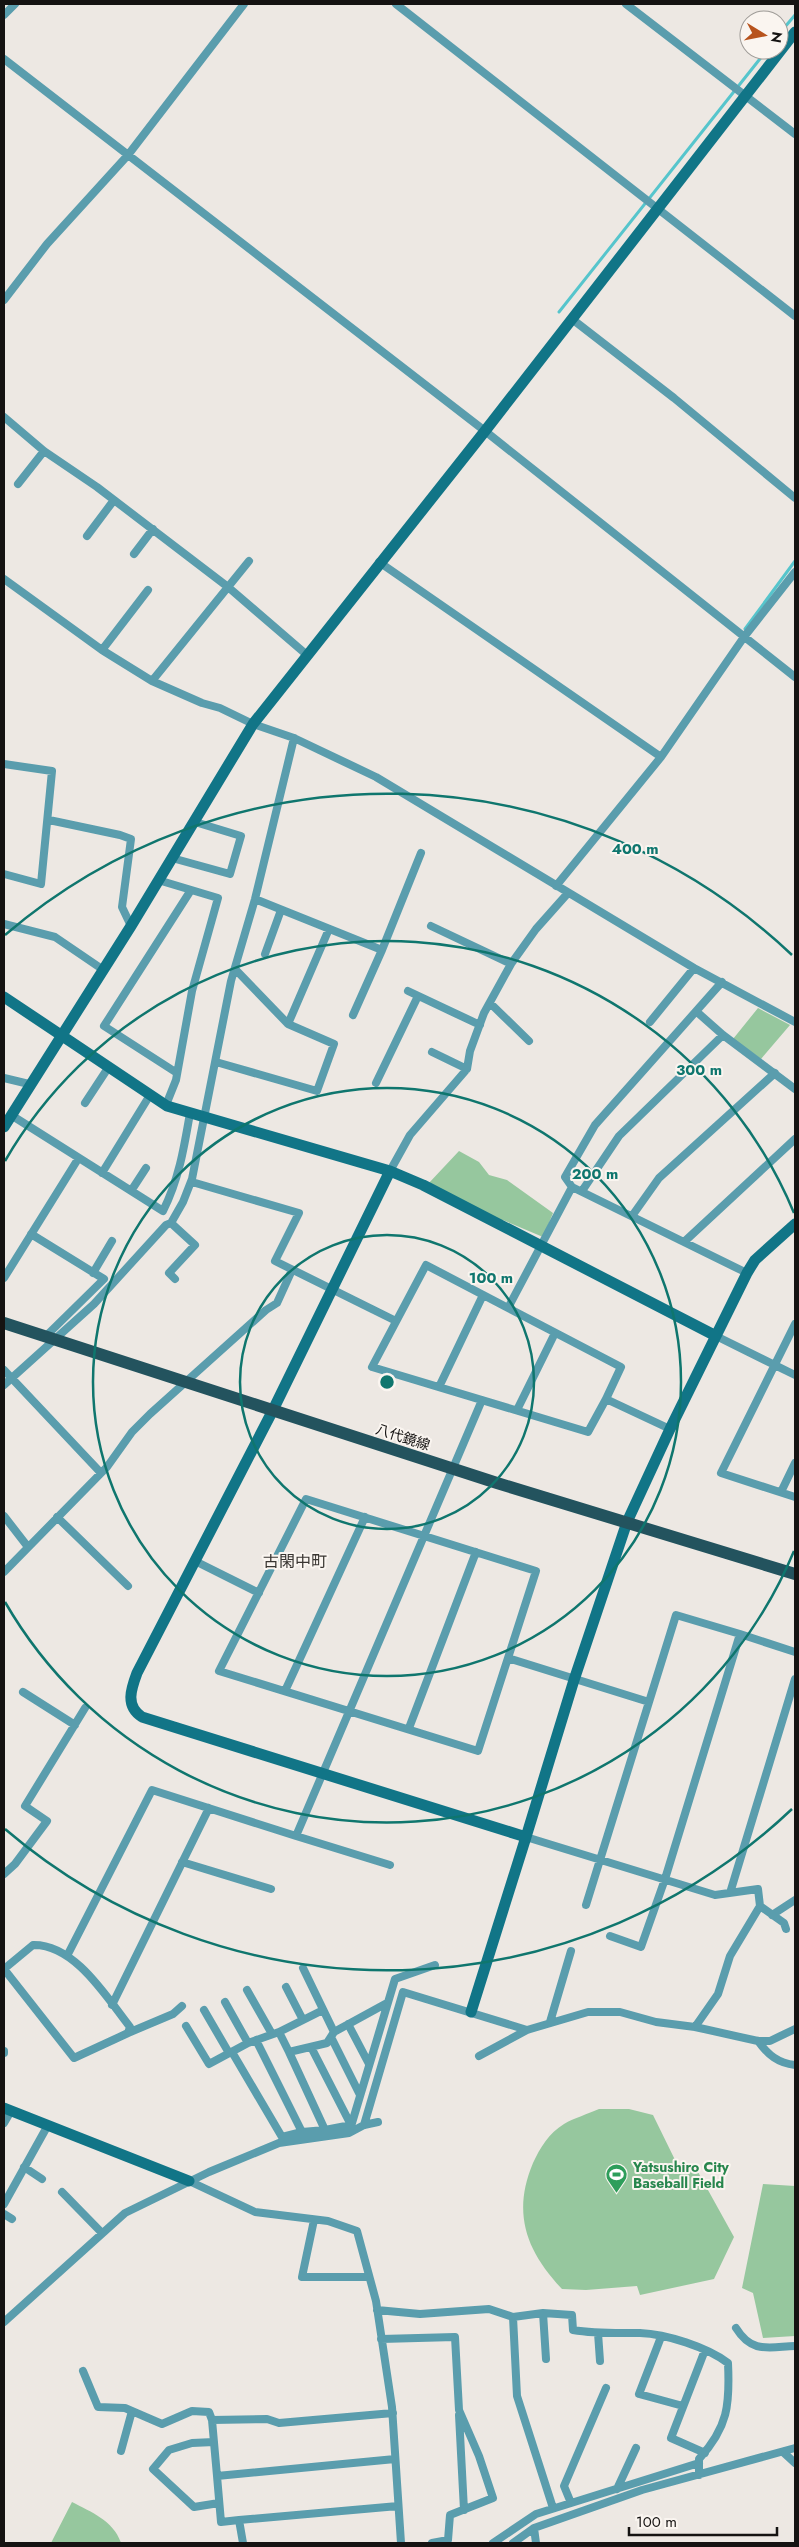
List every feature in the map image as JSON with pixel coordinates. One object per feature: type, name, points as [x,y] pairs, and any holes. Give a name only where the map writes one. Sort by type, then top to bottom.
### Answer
[{"type":"main road","name":"八代鏡線","points":[[5,1326],[51,1338],[452,1468],[795,1574]]},
{"type":"street","points":[[4,15],[15,4]]},
{"type":"street","points":[[4,300],[46,244],[128,155],[244,4]]},
{"type":"street","points":[[396,4],[643,195],[795,316]]},
{"type":"street","points":[[626,4],[795,134]]},
{"type":"street","points":[[4,1126],[131,926],[253,724],[379,562],[486,431],[655,206],[742,94],[795,32]]},
{"type":"street","points":[[4,59],[486,431],[795,677]]},
{"type":"street","points":[[572,319],[674,398],[795,498]]},
{"type":"street","points":[[4,417],[44,451],[114,500],[228,587],[306,654]]},
{"type":"street","points":[[18,484],[44,451]]},
{"type":"street","points":[[87,536],[114,500]]},
{"type":"street","points":[[134,554],[152,529]]},
{"type":"street","points":[[152,681],[249,561]]},
{"type":"street","points":[[379,562],[661,757]]},
{"type":"street","points":[[556,886],[661,757],[744,637],[795,572]]},
{"type":"street","points":[[4,579],[102,650],[152,681],[202,703],[220,708],[253,724],[294,738],[376,777],[694,968],[795,1022]]},
{"type":"street","points":[[102,650],[148,590]]},
{"type":"street","points":[[51,1338],[94,1304],[171,1223],[192,1182],[234,969],[255,899],[294,738]]},
{"type":"street","points":[[4,764],[52,771],[49,820],[41,884],[4,874]]},
{"type":"street","points":[[49,820],[120,834],[131,840],[122,907],[131,926]]},
{"type":"street","points":[[172,858],[230,874],[241,836],[195,822]]},
{"type":"street","points":[[353,1015],[382,950],[421,852]]},
{"type":"street","points":[[158,880],[218,898],[192,991],[177,1073],[166,1105]]},
{"type":"street","points":[[177,1073],[104,1026],[191,890]]},
{"type":"street","points":[[568,893],[536,929],[511,964],[480,1025],[470,1051],[467,1070],[410,1135],[390,1171],[273,1410],[137,1673],[131,1690],[130,1702],[134,1712],[159,1722],[715,1895],[758,1889],[760,1906],[730,1956],[718,1994],[696,2027]]},
{"type":"street","points":[[255,899],[382,950]]},
{"type":"street","points":[[265,954],[281,910]]},
{"type":"street","points":[[4,924],[55,936],[102,969]]},
{"type":"street","points":[[431,926],[511,964]]},
{"type":"street","points":[[288,1024],[328,929]]},
{"type":"street","points":[[650,1022],[694,968]]},
{"type":"street","points":[[216,1062],[317,1091],[334,1044],[288,1024],[234,969]]},
{"type":"street","points":[[722,982],[595,1125],[565,1177],[572,1187],[747,1273]]},
{"type":"street","points":[[408,991],[480,1025]]},
{"type":"street","points":[[376,1083],[418,996]]},
{"type":"street","points":[[4,998],[166,1105],[390,1171],[423,1185],[795,1375]]},
{"type":"street","points":[[490,1003],[529,1041]]},
{"type":"street","points":[[697,1012],[723,1035],[795,1089]]},
{"type":"street","points":[[582,1191],[619,1136],[723,1035]]},
{"type":"street","points":[[432,1052],[467,1070]]},
{"type":"street","points":[[85,1103],[108,1068]]},
{"type":"street","points":[[632,1216],[660,1178],[775,1073]]},
{"type":"street","points":[[4,1078],[30,1084]]},
{"type":"street","points":[[102,1173],[150,1095]]},
{"type":"street","points":[[11,1115],[163,1211],[175,1188],[182,1164],[190,1113]]},
{"type":"street","points":[[684,1242],[795,1138]]},
{"type":"street","points":[[4,1278],[78,1159]]},
{"type":"street","points":[[131,1191],[146,1168]]},
{"type":"street","points":[[192,1182],[299,1213],[275,1261],[396,1321]]},
{"type":"street","points":[[508,1308],[572,1187]]},
{"type":"street","points":[[171,1223],[195,1245],[169,1273],[175,1279]]},
{"type":"street","points":[[471,2012],[574,1680],[627,1522],[670,1429],[747,1273],[755,1260],[795,1224]]},
{"type":"street","points":[[4,1385],[51,1338],[104,1279],[31,1234]]},
{"type":"street","points":[[93,1273],[112,1241]]},
{"type":"street","points":[[426,1265],[483,1295],[621,1367],[588,1432],[372,1367],[426,1265]]},
{"type":"street","points":[[4,1572],[101,1473],[132,1432],[266,1310],[277,1303],[292,1270]]},
{"type":"street","points":[[439,1387],[483,1295]]},
{"type":"street","points":[[795,1324],[721,1474],[795,1497]]},
{"type":"street","points":[[517,1410],[556,1333]]},
{"type":"street","points":[[4,1370],[101,1473]]},
{"type":"street","points":[[606,1399],[670,1429]]},
{"type":"street","points":[[296,1836],[422,1536],[482,1400]]},
{"type":"street","points":[[781,1492],[795,1463]]},
{"type":"street","points":[[306,1499],[365,1518],[536,1571],[478,1751],[409,1728],[219,1671],[306,1499]]},
{"type":"street","points":[[4,1516],[28,1547]]},
{"type":"street","points":[[57,1517],[128,1586]]},
{"type":"street","points":[[285,1691],[365,1518]]},
{"type":"street","points":[[409,1728],[476,1552]]},
{"type":"street","points":[[195,1561],[258,1593]]},
{"type":"street","points":[[586,1905],[676,1615],[795,1652]]},
{"type":"street","points":[[610,1936],[641,1947],[665,1879],[740,1634]]},
{"type":"street","points":[[508,1658],[649,1702]]},
{"type":"street","points":[[730,1893],[795,1679]]},
{"type":"street","points":[[22,1692],[75,1725]]},
{"type":"street","points":[[4,1874],[15,1864],[47,1821],[25,1806],[85,1708]]},
{"type":"street","points":[[66,1956],[152,1790],[390,1866]]},
{"type":"street","points":[[112,2005],[208,1808]]},
{"type":"street","points":[[182,1862],[271,1889]]},
{"type":"street","points":[[772,1914],[795,1900]]},
{"type":"street","points":[[760,1906],[784,1923],[786,1929]]},
{"type":"street","points":[[128,2033],[130,2027],[84,1968],[66,1956],[39,1945],[33,1945],[4,1969],[74,2058],[173,2014],[182,2006]]},
{"type":"street","points":[[550,2022],[571,1951]]},
{"type":"street","points":[[350,2129],[395,1979],[435,1965]]},
{"type":"street","points":[[303,1968],[360,2095]]},
{"type":"street","points":[[286,1987],[303,2020]]},
{"type":"street","points":[[247,1990],[289,2052],[325,2130]]},
{"type":"street","points":[[364,2125],[404,1992],[527,2030]]},
{"type":"street","points":[[225,2002],[248,2043]]},
{"type":"street","points":[[289,2052],[327,2043],[332,2034],[387,2003]]},
{"type":"street","points":[[204,2010],[284,2139]]},
{"type":"street","points":[[186,2026],[209,2064],[248,2043],[276,2033],[323,2010]]},
{"type":"street","points":[[479,2056],[527,2030],[588,2012],[620,2012],[656,2022],[696,2027],[758,2041],[770,2041],[795,2029]]},
{"type":"street","points":[[348,2024],[369,2064]]},
{"type":"street","points":[[256,2040],[302,2132]]},
{"type":"street","points":[[758,2041],[764,2050],[781,2063],[795,2065]]},
{"type":"street","points":[[311,2047],[350,2129]]},
{"type":"street","points":[[4,2123],[7,2109],[189,2181],[255,2212],[328,2221],[357,2231],[377,2310],[393,2413],[401,2543]]},
{"type":"street","points":[[284,2139],[350,2129],[378,2122]]},
{"type":"street","points":[[4,2204],[48,2125]]},
{"type":"street","points":[[4,2322],[125,2213],[189,2181],[302,2132],[350,2129]]},
{"type":"street","points":[[24,2167],[42,2178]]},
{"type":"street","points":[[62,2192],[102,2234]]},
{"type":"street","points":[[4,2214],[12,2219]]},
{"type":"street","points":[[314,2220],[302,2277],[369,2277]]},
{"type":"street","points":[[377,2310],[420,2314],[489,2310],[513,2317],[543,2313],[572,2315],[573,2330],[598,2333],[642,2333],[705,2350],[728,2363],[728,2409],[724,2424],[699,2459],[699,2475]]},
{"type":"street","points":[[543,2313],[546,2358]]},
{"type":"street","points":[[513,2317],[517,2396],[553,2508]]},
{"type":"street","points":[[736,2328],[742,2338],[751,2345],[765,2348],[795,2346]]},
{"type":"street","points":[[598,2333],[600,2361]]},
{"type":"street","points":[[382,2339],[455,2337],[464,2510]]},
{"type":"street","points":[[661,2337],[639,2394],[683,2406]]},
{"type":"street","points":[[705,2350],[671,2438],[705,2453]]},
{"type":"street","points":[[84,2372],[98,2407],[125,2408],[162,2424],[192,2411],[210,2412],[221,2522],[398,2506]]},
{"type":"street","points":[[571,2503],[564,2486],[606,2388]]},
{"type":"street","points":[[432,2543],[448,2540],[450,2515],[493,2498],[479,2456],[459,2410]]},
{"type":"street","points":[[121,2451],[132,2411]]},
{"type":"street","points":[[212,2420],[267,2419],[279,2423],[393,2413]]},
{"type":"street","points":[[118,2432],[126,2432]]},
{"type":"street","points":[[214,2442],[192,2443],[169,2450],[153,2469],[194,2507],[219,2503]]},
{"type":"street","points":[[617,2489],[636,2448]]},
{"type":"street","points":[[513,2543],[534,2528],[642,2490],[795,2448]]},
{"type":"street","points":[[783,2452],[795,2463]]},
{"type":"street","points":[[217,2476],[395,2459]]},
{"type":"street","points":[[493,2543],[536,2514],[699,2463]]},
{"type":"street","points":[[239,2520],[243,2543]]},
{"type":"street","points":[[534,2528],[536,2543]]},
{"type":"green space","points":[[758,1008],[790,1025],[761,1059],[733,1039]]},
{"type":"green space","points":[[459,1151],[479,1162],[489,1175],[507,1180],[553,1213],[543,1237],[503,1220],[494,1221],[428,1184]]},
{"type":"green space","name":"Yatsushiro City Baseball Field","points":[[599,2109],[629,2109],[653,2115],[678,2166],[698,2172],[734,2237],[714,2279],[640,2295],[637,2286],[586,2290],[562,2289],[539,2260],[531,2246],[523,2215],[527,2181],[533,2163],[546,2141],[554,2132],[564,2124]]},
{"type":"green space","points":[[763,2184],[795,2186],[795,2336],[763,2338],[753,2293],[742,2288]]},
{"type":"green space","points":[[72,2502],[107,2523],[118,2535],[121,2543],[51,2543]]},
{"type":"waterway","points":[[789,22],[795,15]]},
{"type":"waterway","points":[[559,312],[759,60]]},
{"type":"waterway","points":[[745,629],[795,561]]},
{"type":"place","name":"Yatsushiro City Baseball Field","points":[[617,2194]]},
{"type":"district","name":"古閑中町","points":[[295,1561]]}]
